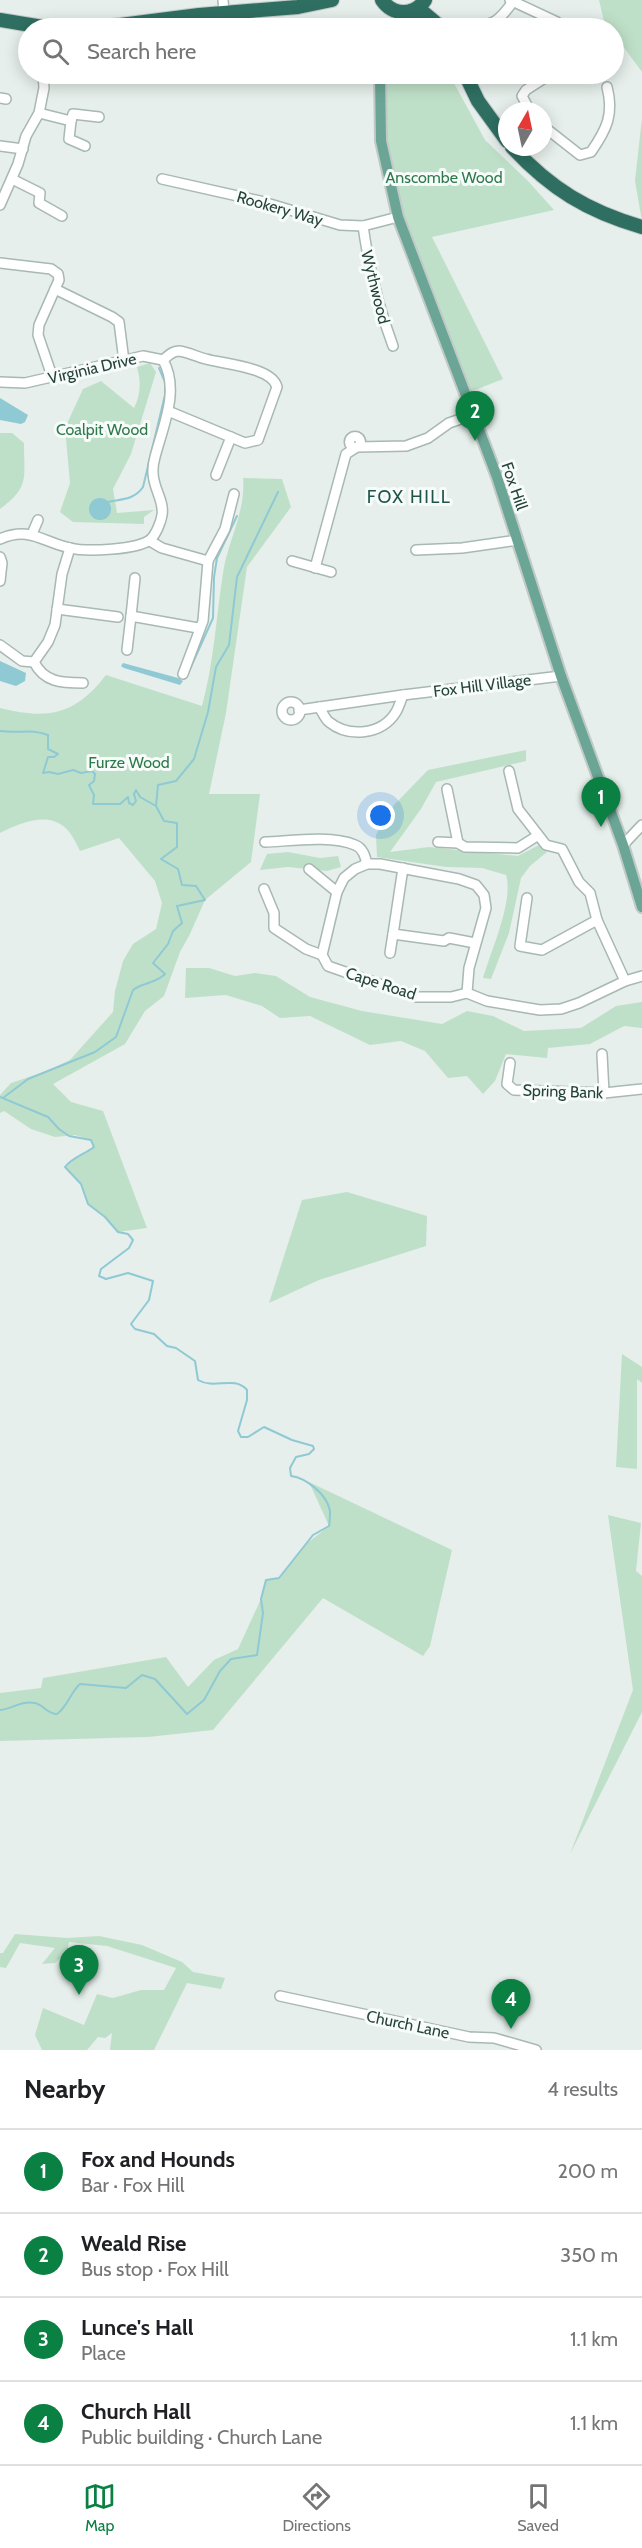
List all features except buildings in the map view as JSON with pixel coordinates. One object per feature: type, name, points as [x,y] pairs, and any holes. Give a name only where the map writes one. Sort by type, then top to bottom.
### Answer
[{"type":"highway","points":[[155,18],[224,6],[298,7],[332,0]]},
{"type":"highway","points":[[408,12],[425,0]]},
{"type":"highway","points":[[430,0],[438,18]]},
{"type":"highway","points":[[383,2],[431,18]]},
{"type":"highway","points":[[0,20],[18,23]]},
{"type":"highway","points":[[470,84],[478,101],[498,129]]},
{"type":"highway","points":[[521,156],[550,184],[576,202],[601,214],[642,227]]},
{"type":"main road","points":[[383,2],[387,18]]},
{"type":"main road","points":[[401,18],[408,12]]},
{"type":"main road","name":"Fox Hill","points":[[380,84],[381,141],[398,217],[497,477],[561,676],[623,845],[642,906]]},
{"type":"street","points":[[500,18],[511,2],[548,18]]},
{"type":"street","points":[[0,205],[12,179],[26,136],[39,113],[44,84]]},
{"type":"street","points":[[525,102],[522,96],[535,84]]},
{"type":"street","points":[[552,133],[580,155],[591,152],[601,138],[615,108],[607,87]]},
{"type":"street","points":[[39,113],[71,121]]},
{"type":"street","points":[[85,146],[69,139],[73,114],[99,117]]},
{"type":"street","points":[[0,146],[23,149]]},
{"type":"street","points":[[12,179],[40,193],[39,203],[62,216]]},
{"type":"street","name":"Rookery Way","points":[[162,179],[261,201],[340,225],[363,226],[398,217]]},
{"type":"street","name":"Wythwood","points":[[363,226],[370,275],[379,310],[393,346]]},
{"type":"street","points":[[0,263],[56,270],[59,280],[39,325],[40,342],[52,376]]},
{"type":"street","points":[[55,288],[119,322],[124,361]]},
{"type":"street","name":"Virginia Drive","points":[[0,382],[25,383],[90,366],[143,356],[163,360],[173,352],[181,351],[206,359],[243,366],[276,382],[278,387],[258,440],[245,443],[231,437]]},
{"type":"street","points":[[0,539],[9,535],[32,534],[70,548],[104,549],[141,545],[150,541],[156,533],[163,514],[154,486],[152,466],[168,411],[171,389],[169,370],[163,360]]},
{"type":"street","points":[[168,411],[231,437],[216,475]]},
{"type":"street","points":[[315,568],[346,454],[358,444],[406,446],[428,438],[449,423],[472,415]]},
{"type":"street","points":[[183,674],[198,628],[203,621],[208,561],[225,529],[234,494]]},
{"type":"street","points":[[32,534],[38,520]]},
{"type":"street","points":[[416,550],[462,548],[518,540]]},
{"type":"street","points":[[150,541],[162,548],[208,561]]},
{"type":"street","points":[[34,662],[48,642],[55,625],[62,574],[70,548]]},
{"type":"street","points":[[0,557],[2,563],[0,581]]},
{"type":"street","points":[[292,561],[331,572]]},
{"type":"street","points":[[127,650],[135,578]]},
{"type":"street","points":[[57,609],[118,617]]},
{"type":"street","points":[[131,616],[198,628]]},
{"type":"street","points":[[0,645],[22,661],[34,662]]},
{"type":"street","points":[[34,662],[39,673],[52,681],[82,683]]},
{"type":"street","name":"Fox Hill Village","points":[[299,710],[561,676]]},
{"type":"street","points":[[319,706],[328,722],[348,731],[364,732],[379,728],[396,713],[403,695]]},
{"type":"street","points":[[509,771],[518,809],[546,845],[562,849],[579,882],[590,893],[597,921],[625,981]]},
{"type":"street","points":[[447,789],[458,843]]},
{"type":"street","points":[[623,845],[642,825]]},
{"type":"street","points":[[438,842],[458,843],[465,847],[518,848],[537,836]]},
{"type":"street","points":[[265,842],[318,840],[357,845],[365,854],[367,864]]},
{"type":"street","points":[[322,955],[337,892],[345,878],[356,868],[367,864],[403,868],[459,879],[476,885],[484,895],[486,909],[468,968],[467,993]]},
{"type":"street","points":[[390,953],[403,868]]},
{"type":"street","points":[[309,869],[337,892]]},
{"type":"street","name":"Cape Road","points":[[264,889],[274,913],[273,928],[306,949],[322,955],[328,966],[373,984],[416,997],[451,997],[467,993],[487,1001],[540,1010],[561,1009],[642,976]]},
{"type":"street","points":[[527,898],[519,946],[543,950],[597,921]]},
{"type":"street","points":[[393,933],[444,941],[449,938],[475,943]]},
{"type":"street","points":[[602,1054],[604,1093]]},
{"type":"street","name":"Spring Bank","points":[[510,1063],[507,1084],[514,1090],[604,1093],[642,1089]]},
{"type":"street","name":"Church Lane","points":[[280,1995],[469,2037],[494,2038],[536,2050]]},
{"type":"green space","points":[[599,0],[642,0],[642,72],[624,48],[624,18],[603,18]]},
{"type":"green space","name":"Anscombe Wood","points":[[383,84],[454,84],[485,140],[498,152],[498,156],[502,156],[528,181],[554,210],[432,237],[503,379],[465,394],[398,217],[379,100]]},
{"type":"green space","points":[[642,118],[642,221],[635,181]]},
{"type":"green space","name":"Coalpit Wood","points":[[150,363],[156,372],[131,454],[113,489],[117,513],[154,510],[144,517],[144,524],[73,522],[60,512],[70,483],[65,428],[83,389],[101,381],[134,408],[140,388],[137,367]]},
{"type":"green space","points":[[0,433],[12,433],[24,443],[24,473],[21,488],[0,509]]},
{"type":"green space","name":"Furze Wood","points":[[243,478],[282,479],[291,507],[247,567],[226,713],[209,794],[260,794],[251,862],[205,900],[180,952],[164,996],[145,1011],[125,1044],[53,1084],[71,1102],[103,1111],[147,1228],[118,1232],[105,1217],[88,1204],[81,1184],[65,1167],[94,1147],[91,1140],[75,1135],[55,1137],[31,1129],[4,1111],[0,1113],[0,1095],[11,1083],[47,1071],[70,1060],[113,1012],[115,991],[123,961],[133,944],[156,929],[162,903],[155,881],[119,838],[80,851],[67,829],[53,821],[46,820],[22,824],[0,833],[0,708],[33,714],[60,711],[83,699],[106,675],[202,706],[212,656],[225,561],[242,503]]},
{"type":"green space","points":[[526,750],[526,761],[436,782],[421,809],[390,852],[429,847],[518,856],[539,845],[547,852],[530,866],[521,878],[509,933],[491,979],[483,978],[507,898],[506,875],[482,868],[446,867],[377,857],[376,835],[394,805],[428,770]]},
{"type":"green space","points":[[288,852],[320,858],[338,856],[341,867],[327,871],[288,867],[260,870],[267,854]]},
{"type":"green space","points":[[186,968],[209,968],[235,976],[255,973],[276,976],[310,997],[362,1011],[442,1024],[467,1011],[493,1016],[524,1031],[581,1028],[616,1006],[642,1002],[642,1028],[624,1026],[590,1044],[548,1048],[547,1058],[506,1054],[495,1081],[483,1094],[467,1076],[448,1078],[425,1051],[401,1041],[370,1045],[310,1016],[280,1018],[262,1006],[226,995],[185,998]]},
{"type":"green space","points":[[347,1192],[427,1216],[426,1246],[319,1280],[269,1303],[302,1200]]},
{"type":"green space","points":[[622,1354],[642,1367],[642,1383],[637,1379],[637,1469],[616,1467]]},
{"type":"green space","points":[[309,1482],[452,1550],[430,1646],[423,1656],[323,1598],[213,1730],[148,1737],[0,1741],[0,1693],[41,1688],[43,1678],[166,1657],[188,1687],[214,1660],[238,1649],[261,1599],[266,1580],[279,1578],[306,1544],[329,1526]]},
{"type":"green space","points":[[608,1515],[641,1523],[636,1571],[642,1576],[642,1712],[570,1854],[633,1690]]},
{"type":"green space","points":[[15,1934],[67,1938],[99,1936],[142,1945],[182,1962],[193,1972],[225,1978],[221,1989],[187,1983],[154,2050],[110,2050],[112,2033],[105,2038],[98,2037],[87,2050],[42,2050],[35,2035],[43,2008],[84,2025],[97,1994],[113,1998],[141,1990],[164,1990],[176,1968],[107,1946],[69,1942],[67,1952],[55,1963],[42,1964],[55,1948],[20,1943],[6,1968],[0,1967],[0,1953],[3,1953]]},
{"type":"water","points":[[0,398],[28,415],[25,422],[21,424],[0,420]]},
{"type":"water","points":[[100,498],[108,501],[111,509],[108,517],[100,520],[92,517],[89,509],[92,501]]},
{"type":"water","points":[[0,661],[26,673],[25,681],[16,686],[0,681]]},
{"type":"water","points":[[123,663],[183,681],[180,685],[124,668],[121,666]]},
{"type":"waterway","points":[[108,502],[132,497],[143,487],[165,395],[165,382],[159,368]]},
{"type":"waterway","points":[[156,806],[158,785],[176,781],[194,759],[208,712],[216,667],[229,645],[237,577],[278,492]]},
{"type":"waterway","points":[[190,669],[213,618],[217,558],[237,516]]},
{"type":"waterway","points":[[0,731],[36,732],[48,735],[48,749],[58,754],[48,757],[43,773],[92,771],[95,774],[94,781],[89,785],[94,795],[93,804],[120,804],[128,797],[129,803],[133,805],[136,801],[134,794],[136,790],[140,797],[156,806],[164,821],[177,823],[177,847],[161,859],[178,869],[182,885],[196,886],[205,900],[177,906],[182,923],[173,931],[168,944],[153,963],[165,974],[133,990],[116,1037],[95,1052],[28,1079],[3,1098]]},
{"type":"waterway","points":[[0,1097],[48,1117],[69,1136],[91,1140],[94,1147],[65,1167],[81,1184],[88,1204],[105,1217],[118,1232],[128,1234],[133,1240],[129,1248],[101,1269],[99,1276],[106,1279],[128,1273],[153,1281],[149,1300],[131,1324],[135,1329],[154,1334],[167,1346],[176,1348],[195,1361],[198,1380],[211,1384],[236,1384],[247,1390],[247,1400],[238,1431],[241,1437],[248,1437],[264,1427],[292,1440],[313,1446],[314,1449],[309,1454],[296,1457],[290,1468],[291,1476],[315,1488],[325,1499],[330,1511],[329,1526],[313,1535],[279,1578],[266,1580],[261,1599],[263,1613],[257,1655],[231,1659],[220,1671],[204,1700],[187,1714],[155,1679],[142,1675],[126,1688],[80,1684],[57,1714],[30,1702],[0,1710]]},
{"type":"place","name":"Weald Rise","points":[[475,441]]},
{"type":"place","name":"Fox and Hounds","points":[[601,827]]},
{"type":"place","name":"Lunce's Hall","points":[[79,1995]]},
{"type":"place","name":"Church Hall","points":[[511,2029]]},
{"type":"district","name":"FOX HILL","points":[[409,497]]}]
